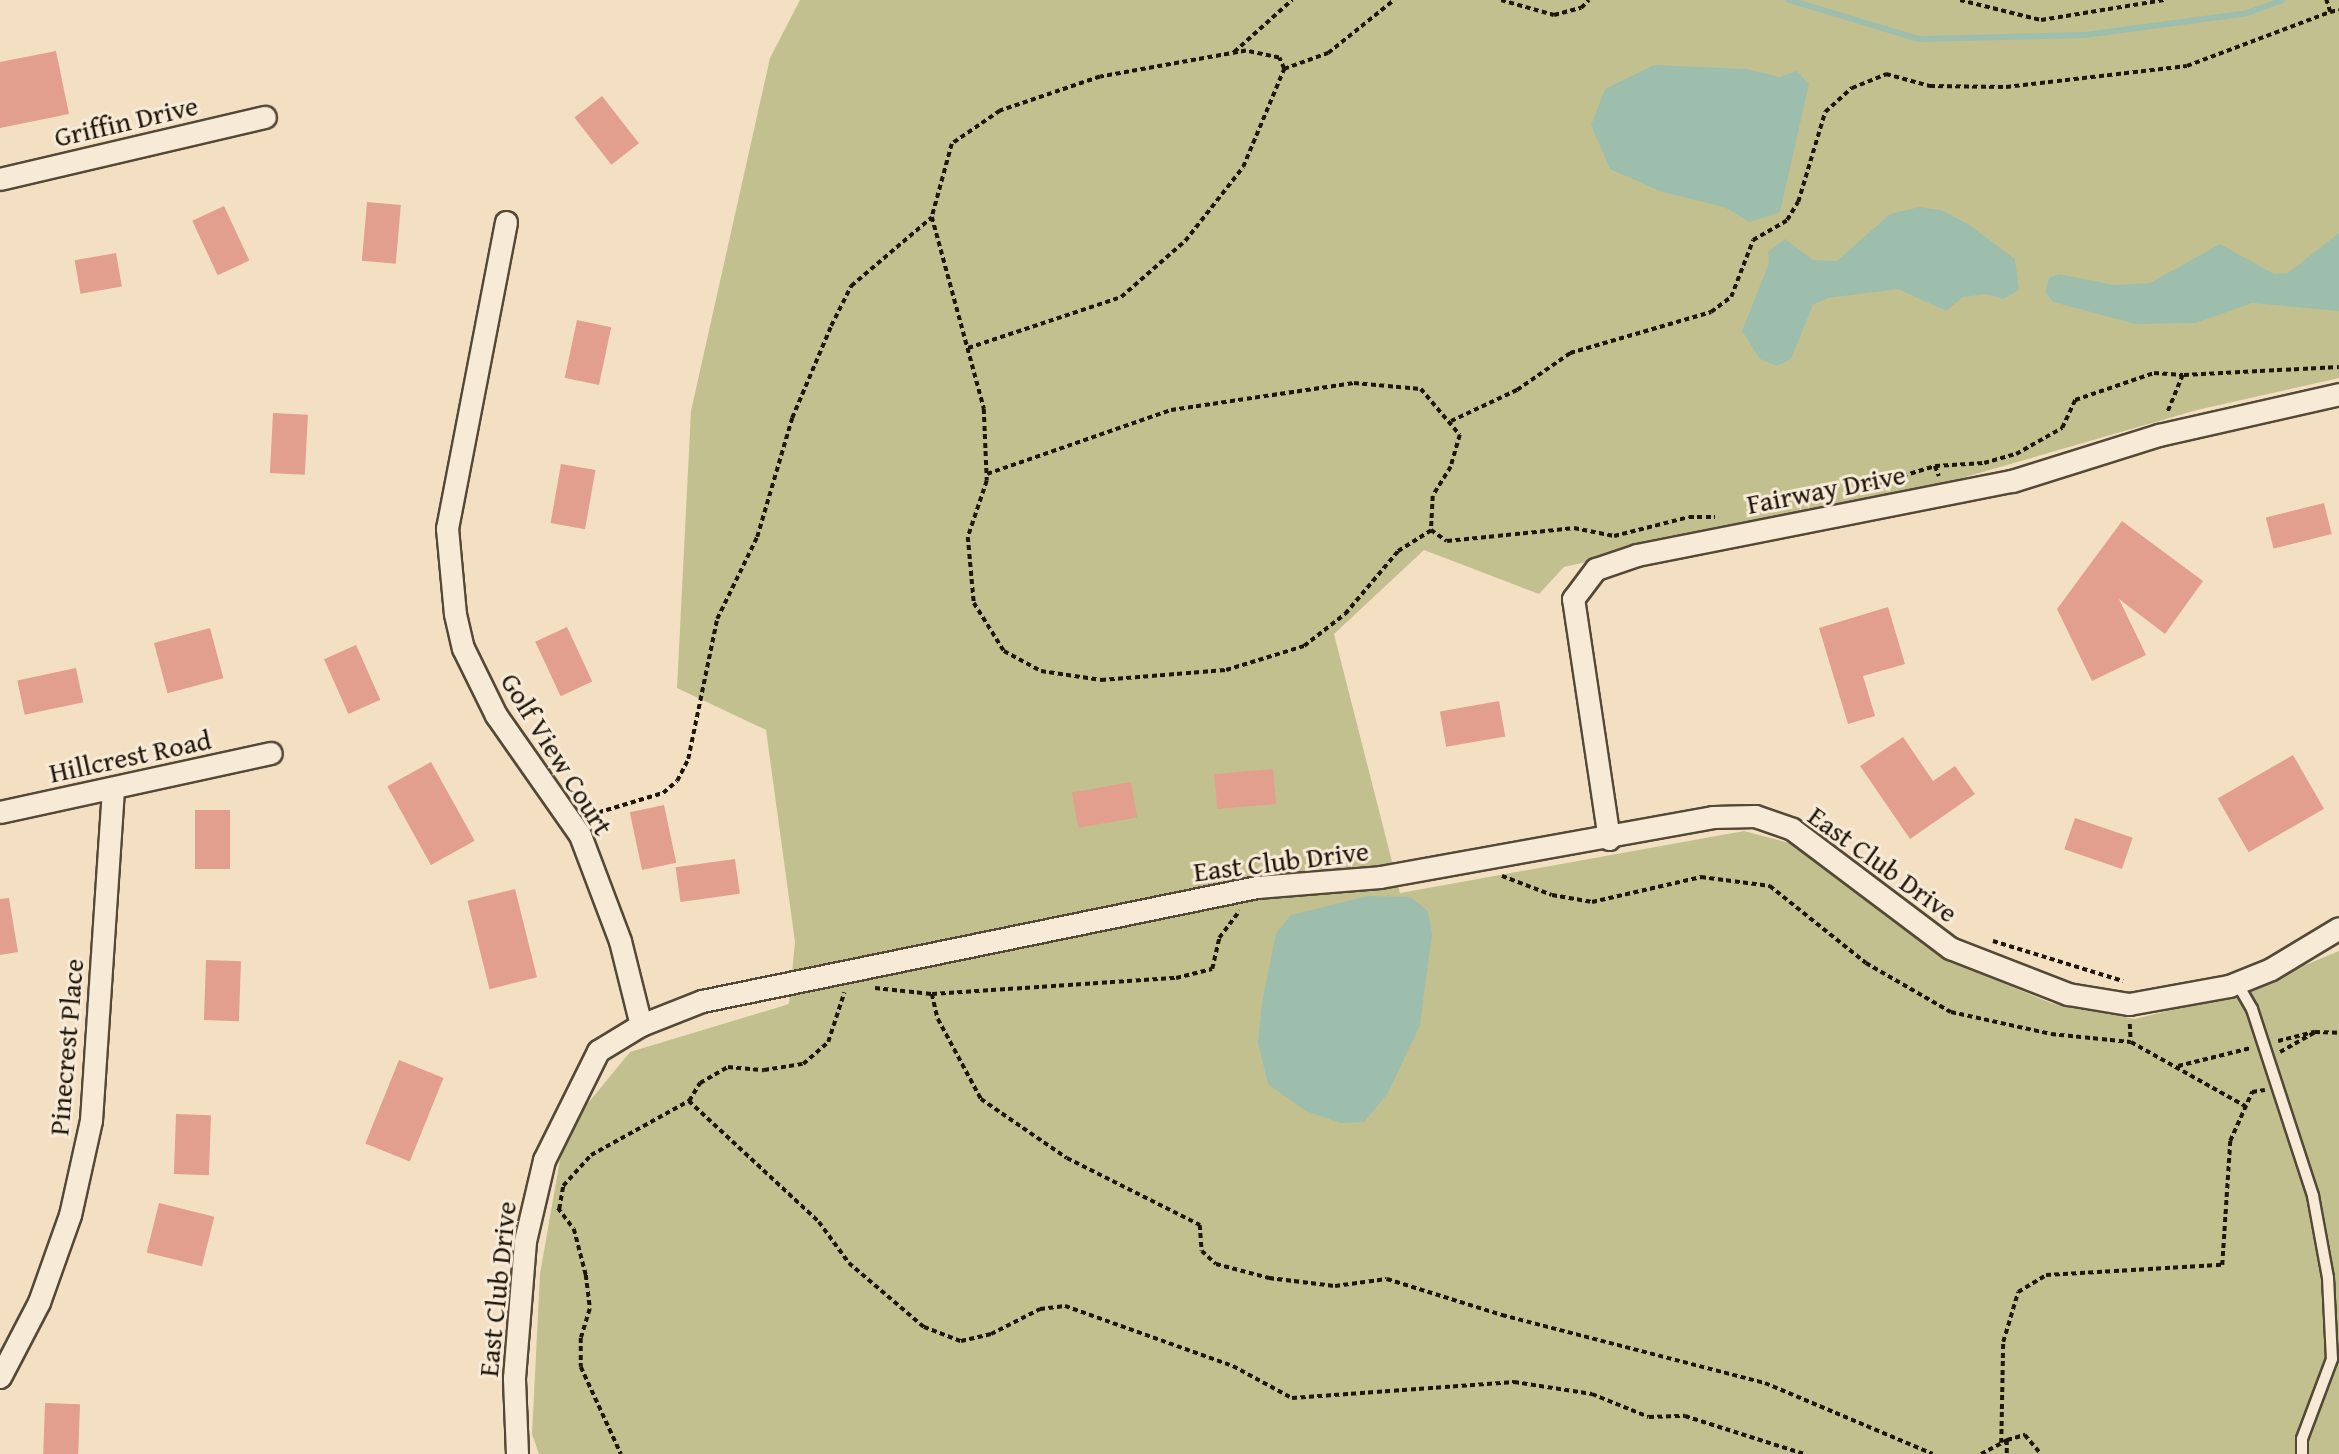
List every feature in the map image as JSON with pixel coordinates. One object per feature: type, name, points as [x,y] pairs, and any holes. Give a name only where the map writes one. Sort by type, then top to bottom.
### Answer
[{"type":"street","name":"Griffin Drive","points":[[0,179],[265,117]]},
{"type":"street","name":"Golf View Court","points":[[506,222],[447,528],[455,614],[479,685],[569,820],[593,866],[620,940],[641,1024]]},
{"type":"street","name":"Fairway Drive","points":[[1609,839],[1573,599],[1596,569],[1637,555],[2012,481],[2159,435],[2339,394]]},
{"type":"street","name":"Hillcrest Road","points":[[0,813],[113,791],[271,753]]},
{"type":"street","name":"Pinecrest Place","points":[[0,1377],[39,1302],[70,1215],[91,1120],[113,791]]},
{"type":"street","name":"East Club Drive","points":[[517,1454],[514,1378],[525,1241],[537,1191],[567,1105],[598,1051],[641,1024],[702,1001],[1257,887],[1380,877],[1609,839],[1713,817],[1755,817],[1792,829],[1950,948],[2006,973],[2067,994],[2129,1004],[2237,983],[2339,928]]},
{"type":"lane","points":[[2237,983],[2265,1044],[2280,1089],[2313,1196],[2328,1278],[2332,1359],[2302,1439],[2302,1454]]},
{"type":"path","points":[[1233,53],[1292,0]]},
{"type":"path","points":[[1284,69],[1328,53],[1394,0]]},
{"type":"path","points":[[1501,0],[1554,15],[1581,8],[1589,0]]},
{"type":"path","points":[[1960,0],[2042,20],[2165,0]]},
{"type":"path","points":[[2326,0],[2330,12]]},
{"type":"path","points":[[1451,421],[1517,390],[1570,353],[1711,312],[1731,297],[1753,240],[1787,219],[1798,202],[1825,112],[1852,88],[1886,74],[1930,86],[2006,87],[2188,66],[2339,10]]},
{"type":"path","points":[[968,348],[1122,297],[1185,241],[1243,167],[1284,69],[1279,58],[1233,53],[1100,77],[1000,111],[952,144],[932,217],[984,409],[987,474],[968,537],[974,603],[1004,651],[1041,671],[1101,680],[1226,670],[1304,646],[1345,614],[1398,551],[1431,530]]},
{"type":"path","points":[[569,820],[663,793],[677,781],[688,759],[717,619],[757,537],[792,418],[831,326],[851,286],[932,217]]},
{"type":"path","points":[[1859,490],[1935,466],[1984,463],[2017,454],[2062,428],[2075,400],[2154,373],[2183,375],[2339,367]]},
{"type":"path","points":[[2159,435],[2183,375]]},
{"type":"path","points":[[987,474],[1171,410],[1354,383],[1421,389],[1451,421],[1460,435],[1451,467],[1433,496],[1431,530]]},
{"type":"path","points":[[1935,466],[1944,495]]},
{"type":"path","points":[[1431,530],[1447,541],[1574,528],[1614,536],[1689,517],[1728,515]]},
{"type":"path","points":[[1468,862],[1552,895],[1592,902],[1701,877],[1770,886],[1866,963],[1951,1012],[2051,1034],[2131,1042]]},
{"type":"path","points":[[870,987],[932,994],[1176,978],[1212,969],[1219,938],[1257,887]]},
{"type":"path","points":[[559,1209],[563,1186],[591,1155],[689,1101],[700,1083],[727,1067],[764,1070],[803,1064],[828,1042],[842,1013],[846,971]]},
{"type":"path","points":[[932,994],[938,1019],[981,1100],[1067,1158],[1200,1225],[1202,1251],[1216,1264],[1269,1279],[1335,1286],[1387,1279],[1502,1315],[1765,1382],[1933,1454]]},
{"type":"path","points":[[2264,1091],[2276,1055],[2315,1032]]},
{"type":"path","points":[[2178,1066],[2315,1032],[2339,1033]]},
{"type":"path","points":[[2001,1443],[2003,1342],[2018,1292],[2046,1275],[2222,1265],[2230,1141],[2252,1092],[2280,1089]]},
{"type":"path","points":[[689,1101],[819,1222],[849,1264],[924,1327],[961,1341],[991,1334],[1040,1309],[1065,1307],[1233,1366],[1292,1398],[1514,1382],[1592,1394],[1649,1418],[1685,1416],[1804,1454]]},
{"type":"path","points":[[537,1191],[559,1209],[574,1229],[586,1275],[590,1309],[581,1338],[581,1367],[621,1454]]},
{"type":"path","points":[[1981,1454],[2007,1440],[2025,1435],[2041,1454]]},
{"type":"path","points":[[2007,1440],[2007,1454]]},
{"type":"shaded area","points":[[800,0],[2339,0],[2339,378],[2197,410],[1948,482],[1564,567],[1539,594],[1424,550],[1334,634],[1400,893],[1744,831],[1793,844],[1947,960],[2051,1003],[2135,1019],[2235,994],[2339,951],[2339,1454],[539,1454],[532,1434],[540,1274],[565,1131],[630,1052],[789,1004],[795,942],[766,730],[677,688],[691,411],[770,58]]},
{"type":"shaded area","points":[[1654,65],[1747,69],[1779,77],[1797,71],[1809,84],[1780,212],[1750,222],[1724,207],[1662,192],[1610,169],[1591,125],[1605,89]]},
{"type":"shaded area","points":[[1919,207],[1941,210],[1968,224],[2015,259],[2019,290],[2003,299],[1986,294],[1963,297],[1946,311],[1898,289],[1828,298],[1813,305],[1791,359],[1777,366],[1760,359],[1742,331],[1769,263],[1768,252],[1785,239],[1813,260],[1837,261],[1890,214]]},
{"type":"shaded area","points":[[2339,233],[2339,311],[2252,303],[2196,323],[2136,324],[2053,302],[2045,292],[2049,278],[2058,274],[2114,285],[2150,283],[2220,244],[2274,274],[2288,273]]},
{"type":"shaded area","points":[[1368,896],[1410,897],[1428,911],[1432,934],[1420,1025],[1388,1093],[1364,1122],[1341,1123],[1306,1111],[1268,1084],[1258,1043],[1262,1002],[1276,933],[1291,915]]},
{"type":"building","points":[[56,51],[69,114],[0,128],[0,62]]},
{"type":"building","points":[[602,96],[639,143],[611,165],[574,118]]},
{"type":"building","points":[[367,202],[401,205],[396,264],[362,261]]},
{"type":"building","points":[[224,206],[249,260],[218,275],[192,221]]},
{"type":"building","points":[[116,253],[122,286],[81,294],[75,260]]},
{"type":"building","points":[[577,320],[611,327],[599,385],[565,378]]},
{"type":"building","points":[[273,413],[308,415],[305,475],[270,473]]},
{"type":"building","points":[[561,464],[595,470],[585,529],[551,523]]},
{"type":"building","points":[[2324,503],[2332,534],[2274,549],[2266,518]]},
{"type":"building","points":[[2122,521],[2203,581],[2165,634],[2119,599],[2146,655],[2092,681],[2057,609]]},
{"type":"building","points":[[1888,607],[1905,664],[1863,676],[1875,716],[1848,724],[1819,628]]},
{"type":"building","points":[[567,627],[592,681],[561,696],[535,642]]},
{"type":"building","points":[[210,628],[223,678],[167,693],[154,643]]},
{"type":"building","points":[[356,645],[380,700],[348,714],[324,659]]},
{"type":"building","points":[[76,668],[83,702],[25,715],[17,680]]},
{"type":"building","points":[[1499,701],[1505,736],[1446,747],[1440,711]]},
{"type":"building","points":[[1903,737],[1933,781],[1955,766],[1975,794],[1910,839],[1860,766]]},
{"type":"building","points":[[2293,755],[2324,809],[2249,852],[2218,798]]},
{"type":"building","points":[[431,762],[475,841],[431,865],[387,786]]},
{"type":"building","points":[[1273,769],[1276,804],[1217,809],[1214,774]]},
{"type":"building","points":[[1131,782],[1137,817],[1078,828],[1072,792]]},
{"type":"building","points":[[664,805],[676,863],[642,870],[630,812]]},
{"type":"building","points":[[195,810],[230,810],[230,869],[195,869]]},
{"type":"building","points":[[2075,818],[2133,838],[2122,869],[2064,849]]},
{"type":"building","points":[[735,859],[740,894],[680,902],[676,867]]},
{"type":"building","points":[[515,889],[537,977],[489,989],[467,901]]},
{"type":"building","points":[[9,898],[18,952],[0,955],[0,899]]},
{"type":"building","points":[[206,960],[241,961],[239,1021],[204,1020]]},
{"type":"building","points":[[399,1060],[444,1078],[410,1161],[365,1143]]},
{"type":"building","points":[[176,1114],[211,1115],[209,1175],[174,1174]]},
{"type":"building","points":[[159,1203],[214,1217],[202,1266],[147,1252]]},
{"type":"building","points":[[45,1403],[80,1404],[78,1454],[43,1454]]},
{"type":"waterway","points":[[1789,0],[1919,39],[2085,35],[2247,13],[2282,0]]}]
